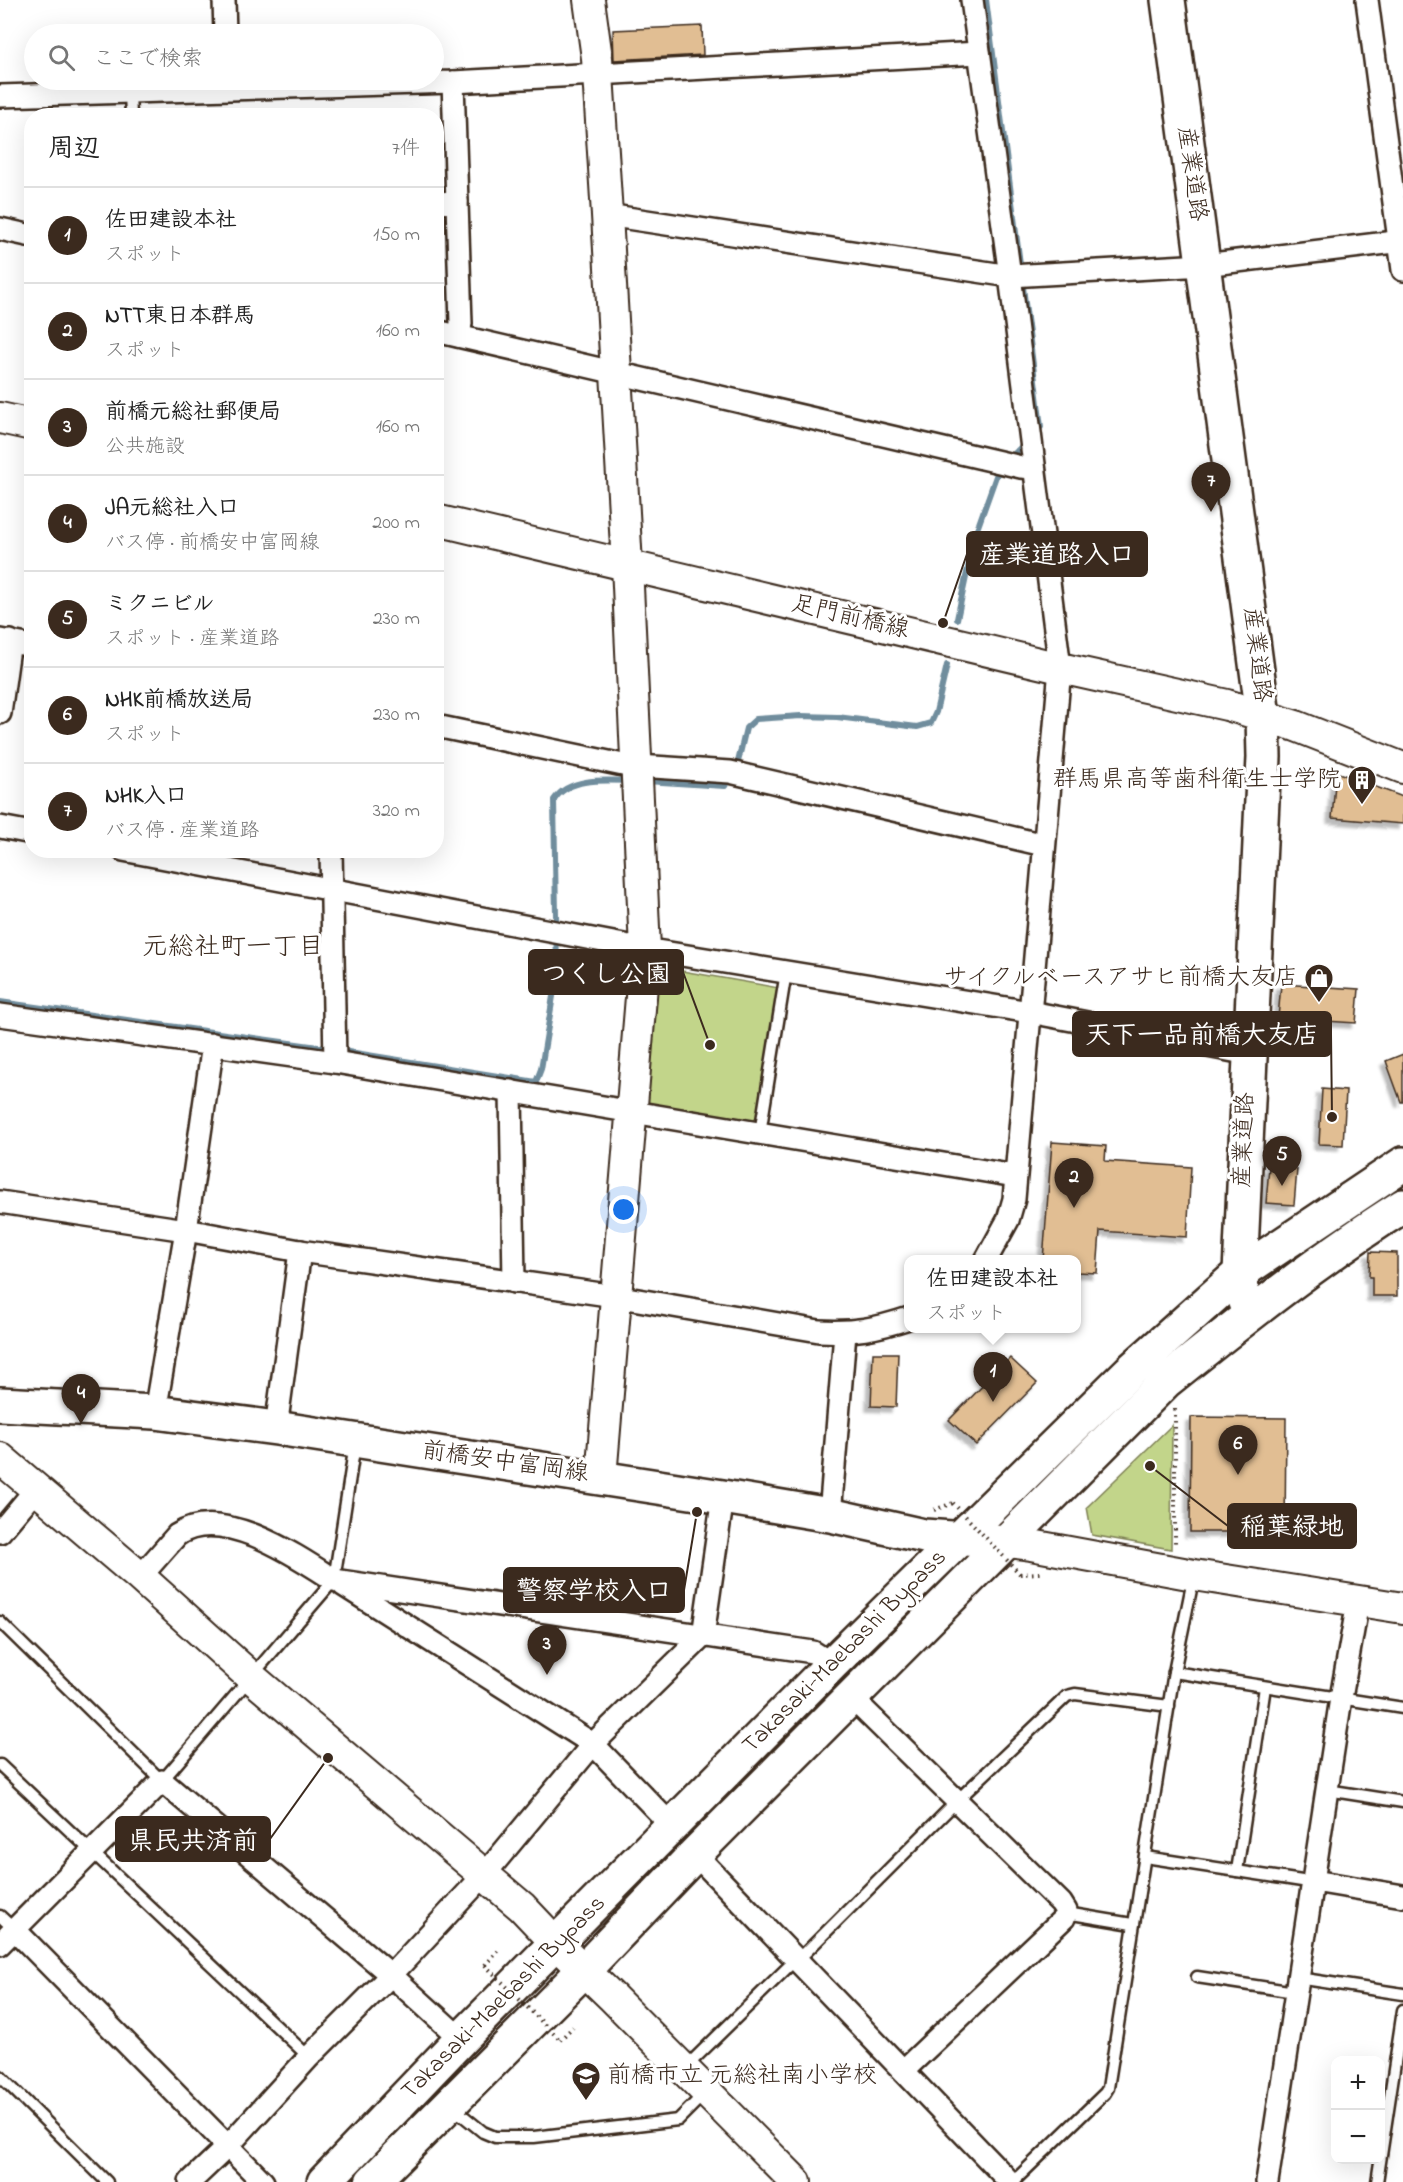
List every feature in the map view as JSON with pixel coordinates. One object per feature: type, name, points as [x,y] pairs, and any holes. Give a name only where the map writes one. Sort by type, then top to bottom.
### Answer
[{"type":"main road","name":"産業道路","points":[[1168,0],[1263,716],[1264,757],[1240,1273],[1243,1296],[1249,1314]]},
{"type":"main road","name":"Takasaki-Maebashi Bypass","points":[[324,2182],[461,2039],[832,1664],[1130,1371],[1240,1273],[1403,1164]]},
{"type":"main road","name":"Takasaki-Maebashi Bypass","points":[[372,2182],[1165,1382],[1249,1314],[1312,1267],[1402,1210]]},
{"type":"main road","name":"前橋安中富岡線","points":[[0,1404],[155,1412],[276,1428],[723,1497],[830,1515],[901,1532],[1008,1542]]},
{"type":"street","points":[[224,0],[225,24]]},
{"type":"street","points":[[589,0],[598,74],[607,215],[627,565],[645,949],[601,1478]]},
{"type":"street","points":[[972,0],[1060,668],[1014,1199],[1008,1220],[989,1255]]},
{"type":"street","points":[[1367,0],[1393,117],[1403,270]]},
{"type":"street","points":[[444,82],[979,54]]},
{"type":"street","points":[[453,82],[447,202],[461,323],[459,336]]},
{"type":"street","points":[[0,96],[166,90]]},
{"type":"street","points":[[607,215],[1010,276],[1204,265],[1401,242]]},
{"type":"street","points":[[0,229],[24,234]]},
{"type":"street","points":[[444,333],[1021,467],[1034,468]]},
{"type":"street","points":[[0,418],[24,423]]},
{"type":"street","name":"足門前橋線","points":[[444,522],[1060,668],[1227,705],[1296,726],[1403,768]]},
{"type":"street","points":[[0,713],[5,641],[24,645]]},
{"type":"street","points":[[444,728],[614,764],[723,771],[1044,845]]},
{"type":"street","points":[[0,827],[24,832]]},
{"type":"street","points":[[165,858],[645,949],[1030,1012],[1249,1054]]},
{"type":"street","points":[[332,858],[335,1062]]},
{"type":"street","points":[[0,1015],[335,1062],[1015,1176]]},
{"type":"street","points":[[155,1412],[186,1230],[213,1044]]},
{"type":"street","points":[[510,1091],[514,1282]]},
{"type":"street","points":[[0,1202],[186,1230],[300,1251],[615,1296],[819,1330],[845,1333],[878,1328],[904,1320]]},
{"type":"street","points":[[276,1428],[300,1251]]},
{"type":"street","points":[[830,1515],[845,1333]]},
{"type":"street","points":[[0,1458],[140,1577],[250,1677],[522,1907],[796,2182]]},
{"type":"street","points":[[0,1532],[36,1489]]},
{"type":"street","points":[[190,2182],[228,2146],[309,2057],[391,1975],[485,1874],[593,1744],[703,1636],[723,1497]]},
{"type":"street","points":[[140,1577],[177,1535],[184,1530],[205,1525],[229,1527],[289,1552],[593,1744],[672,1826]]},
{"type":"street","points":[[1008,1542],[1185,1564],[1358,1602],[1403,1608]]},
{"type":"street","points":[[334,1580],[813,1652],[832,1664]]},
{"type":"street","points":[[1267,2182],[1341,1698],[1358,1602]]},
{"type":"street","points":[[852,1698],[1062,1903],[1066,1913],[1064,1918],[904,2070]]},
{"type":"street","points":[[263,2182],[5,1930],[92,1854],[162,1781],[391,1975],[461,2039]]},
{"type":"street","points":[[695,1854],[1012,2182]]},
{"type":"street","points":[[1314,1881],[1403,1896]]},
{"type":"lane","points":[[130,93],[130,108]]},
{"type":"lane","points":[[760,1133],[786,972]]},
{"type":"lane","points":[[0,1622],[162,1781],[334,1580],[356,1441]]},
{"type":"lane","points":[[1012,2182],[1106,2093],[1169,1706],[1185,1564]]},
{"type":"lane","points":[[1174,1672],[1403,1708]]},
{"type":"lane","points":[[1237,1871],[1265,1687]]},
{"type":"lane","points":[[684,2069],[1067,1696],[1075,1694],[1169,1706]]},
{"type":"lane","points":[[0,1765],[309,2057]]},
{"type":"lane","points":[[1327,1790],[1403,1802]]},
{"type":"lane","points":[[1145,1857],[1314,1881]]},
{"type":"lane","points":[[1066,1913],[1132,1924]]},
{"type":"lane","points":[[1197,1977],[1403,1994]]},
{"type":"lane","points":[[1377,2182],[1398,2082],[1403,2010]]},
{"type":"lane","points":[[0,2076],[108,2182]]},
{"type":"lane","points":[[448,2104],[483,2132],[495,2137],[534,2137],[678,2120],[707,2091]]},
{"type":"path","points":[[1175,1409],[1185,1564]]},
{"type":"path","points":[[953,1503],[1020,1574],[1042,1573]]},
{"type":"path","points":[[498,1951],[484,1965],[560,2040],[573,2027]]},
{"type":"green space","points":[[665,968],[779,988],[760,1121],[750,1129],[652,1111],[644,1101],[653,980]]},
{"type":"green space","points":[[1172,1425],[1171,1549],[1092,1535],[1087,1507]]},
{"type":"building","points":[[702,26],[703,55],[614,60],[613,30]]},
{"type":"building","name":"群馬県高等歯科衛生士学院","points":[[1336,772],[1403,797],[1403,824],[1332,818]]},
{"type":"building","name":"サイクルベースアサヒ前橋大友店","points":[[1281,984],[1359,989],[1356,1023],[1278,1018]]},
{"type":"building","points":[[1403,1054],[1403,1102],[1401,1102],[1386,1061]]},
{"type":"building","points":[[1322,1089],[1346,1091],[1343,1145],[1319,1144]]},
{"type":"building","points":[[1052,1142],[1106,1146],[1105,1161],[1191,1167],[1187,1237],[1100,1231],[1097,1273],[1081,1272],[1081,1255],[1043,1255]]},
{"type":"building","points":[[1269,1167],[1297,1169],[1294,1205],[1266,1203]]},
{"type":"building","points":[[1370,1252],[1397,1253],[1397,1296],[1372,1296],[1372,1277],[1369,1277]]},
{"type":"building","points":[[873,1353],[898,1353],[896,1407],[871,1406]]},
{"type":"building","points":[[1010,1358],[1037,1383],[976,1445],[949,1420]]},
{"type":"building","points":[[1191,1417],[1286,1418],[1285,1532],[1190,1532]]},
{"type":"waterway","points":[[986,0],[1041,427],[1034,434]]},
{"type":"waterway","points":[[1009,459],[1027,441]]},
{"type":"waterway","points":[[957,619],[975,535],[996,476],[1003,468]]},
{"type":"waterway","points":[[646,781],[725,786],[738,762],[746,728],[756,719],[801,716],[837,717],[917,727],[931,723],[936,712],[947,665]]},
{"type":"waterway","points":[[0,1002],[318,1047],[536,1082],[541,1069],[557,972],[554,800],[569,787],[578,784],[629,781]]},
{"type":"place","name":"NHK入口","points":[[1211,512]]},
{"type":"place","name":"産業道路入口","points":[[943,623]]},
{"type":"place","name":"群馬県高等歯科衛生士学院","points":[[1362,806]]},
{"type":"place","name":"サイクルベースアサヒ前橋大友店","points":[[1319,1004]]},
{"type":"place","name":"つくし公園","points":[[710,1045]]},
{"type":"place","name":"天下一品前橋大友店","points":[[1332,1117]]},
{"type":"place","name":"ミクニビル","points":[[1282,1186]]},
{"type":"place","name":"NTT東日本群馬","points":[[1074,1208]]},
{"type":"place","name":"佐田建設本社","points":[[993,1402]]},
{"type":"place","name":"JA元総社入口","points":[[81,1424]]},
{"type":"place","name":"稲葉緑地","points":[[1150,1466]]},
{"type":"place","name":"NHK前橋放送局","points":[[1238,1475]]},
{"type":"place","name":"警察学校入口","points":[[697,1512]]},
{"type":"place","name":"前橋元総社郵便局","points":[[547,1675]]},
{"type":"place","name":"県民共済前","points":[[328,1758]]},
{"type":"place","name":"前橋市立 元総社南小学校","points":[[586,2102]]},
{"type":"district","name":"元総社町一丁目","points":[[233,948]]}]
